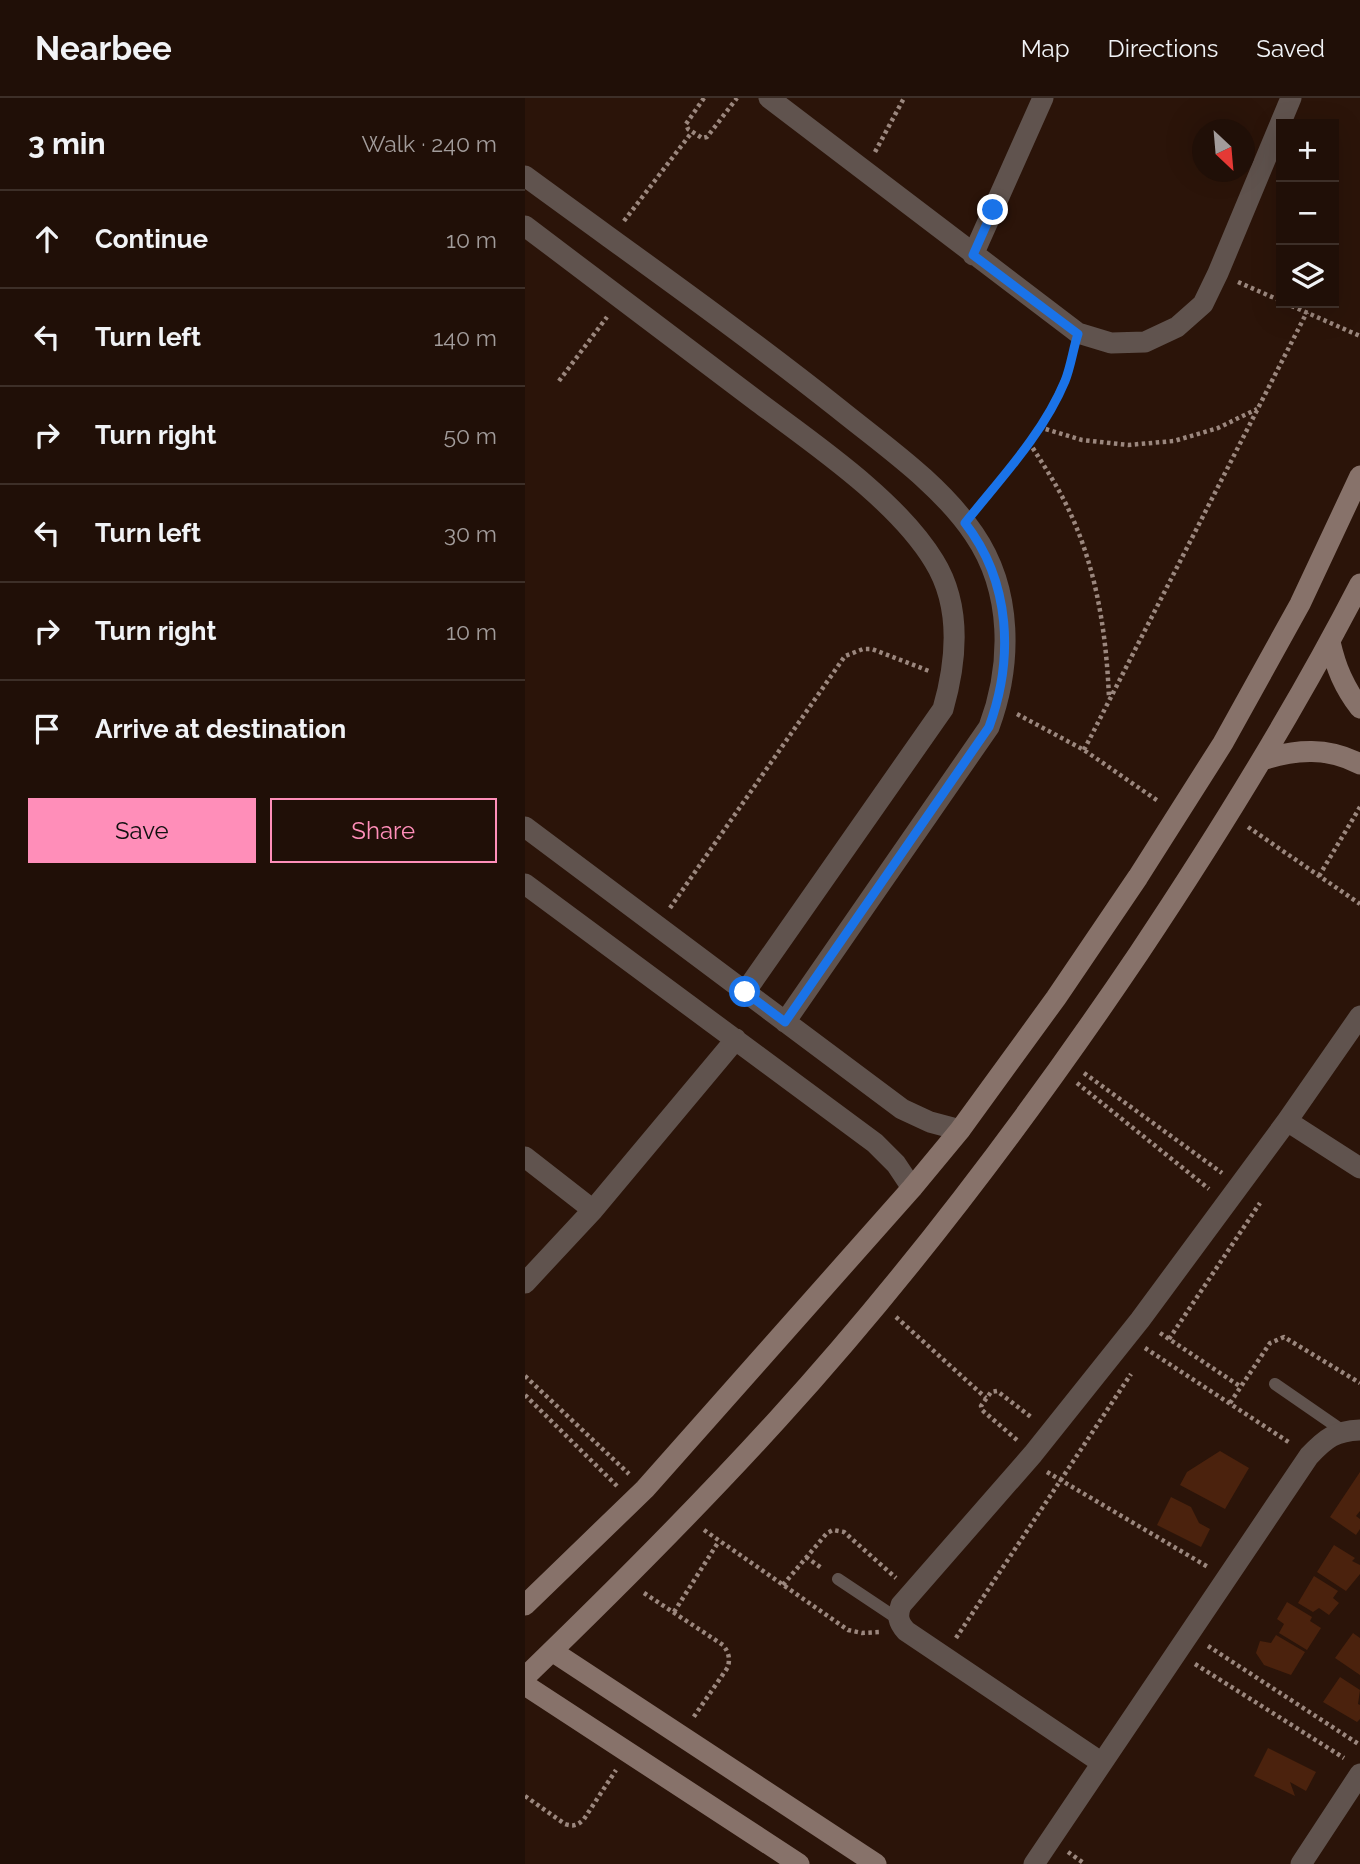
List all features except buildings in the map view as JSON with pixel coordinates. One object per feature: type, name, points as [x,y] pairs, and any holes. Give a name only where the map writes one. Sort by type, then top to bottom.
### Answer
[{"type":"street","points":[[769,98],[1078,334],[1111,343],[1145,342],[1177,327],[1203,304],[1291,98]]},
{"type":"street","points":[[973,255],[1042,98]]},
{"type":"street","points":[[525,176],[786,367],[887,447],[949,501],[975,536],[995,575],[1005,618],[1006,661],[989,727],[785,1022]]},
{"type":"street","points":[[525,226],[817,446],[867,488],[912,531],[935,562],[949,597],[956,634],[951,680],[943,709],[745,992]]},
{"type":"street","points":[[525,1605],[638,1495],[912,1188],[960,1130],[1056,998],[1223,743],[1300,604],[1360,476]]},
{"type":"street","points":[[525,1677],[626,1580],[779,1417],[879,1302],[988,1165],[1062,1064],[1230,814],[1330,642],[1360,584]]},
{"type":"street","points":[[1330,642],[1335,666],[1345,688],[1360,708]]},
{"type":"street","points":[[1262,760],[1308,750],[1358,759]]},
{"type":"street","points":[[525,827],[902,1109],[930,1122],[960,1130]]},
{"type":"street","points":[[525,884],[876,1143],[896,1164],[912,1188]]},
{"type":"street","points":[[1102,1763],[944,1656],[899,1622],[901,1605],[1051,1433],[1133,1328],[1287,1121],[1360,1016]]},
{"type":"street","points":[[525,1283],[593,1210],[736,1039]]},
{"type":"street","points":[[1287,1121],[1360,1168]]},
{"type":"street","points":[[525,1157],[593,1210]]},
{"type":"street","points":[[1034,1864],[1309,1456],[1324,1440],[1351,1430]]},
{"type":"street","points":[[552,1651],[876,1864]]},
{"type":"street","points":[[525,1685],[799,1864]]},
{"type":"street","points":[[1301,1864],[1354,1767]]},
{"type":"lane","points":[[1275,1384],[1351,1430]]},
{"type":"lane","points":[[838,1579],[899,1622]]},
{"type":"path","points":[[704,98],[686,121],[686,127],[702,138],[707,137],[737,98]]},
{"type":"path","points":[[865,172],[904,98]]},
{"type":"path","points":[[611,239],[692,132]]},
{"type":"path","points":[[1218,273],[1276,299]]},
{"type":"path","points":[[559,381],[620,298]]},
{"type":"path","points":[[1297,308],[1360,336]]},
{"type":"path","points":[[1084,751],[1307,312]]},
{"type":"path","points":[[965,523],[1039,427],[1066,379],[1078,334]]},
{"type":"path","points":[[1039,427],[1082,440],[1128,444],[1162,442],[1217,428],[1258,408]]},
{"type":"path","points":[[1029,442],[1059,490],[1081,540],[1098,592],[1107,647],[1109,701]]},
{"type":"path","points":[[658,926],[845,656],[853,651],[872,649],[951,680]]},
{"type":"path","points":[[997,704],[1084,751],[1178,815]]},
{"type":"path","points":[[1319,876],[1360,807]]},
{"type":"path","points":[[1230,814],[1360,904]]},
{"type":"path","points":[[1062,1064],[1233,1194]]},
{"type":"path","points":[[1062,1064],[1233,1194]]},
{"type":"path","points":[[879,1302],[986,1398]]},
{"type":"path","points":[[1133,1328],[1148,1349],[1309,1456]]},
{"type":"path","points":[[1133,1328],[1241,1387]]},
{"type":"path","points":[[1230,1403],[1270,1343],[1284,1337],[1360,1383]]},
{"type":"path","points":[[1140,1360],[1148,1349]]},
{"type":"path","points":[[944,1656],[1133,1371]]},
{"type":"path","points":[[525,1376],[638,1495]]},
{"type":"path","points":[[1051,1433],[997,1391],[991,1392],[981,1406],[1030,1457],[1061,1480],[1227,1578]]},
{"type":"path","points":[[525,1395],[638,1495]]},
{"type":"path","points":[[686,1518],[848,1630],[875,1633],[899,1622]]},
{"type":"path","points":[[783,1585],[827,1533],[839,1530],[912,1592]]},
{"type":"path","points":[[674,1612],[719,1541]]},
{"type":"path","points":[[626,1580],[728,1651],[728,1667],[680,1736]]},
{"type":"path","points":[[1189,1634],[1360,1745]]},
{"type":"path","points":[[1177,1652],[1354,1767]]},
{"type":"path","points":[[525,1796],[565,1824],[578,1824],[585,1819],[628,1752]]},
{"type":"route","points":[[745,992],[785,1022],[989,727],[997,704],[1006,661],[1005,618],[995,575],[975,536],[965,523],[1029,442],[1054,404],[1066,379],[1078,334],[973,255],[993,210]]}]
